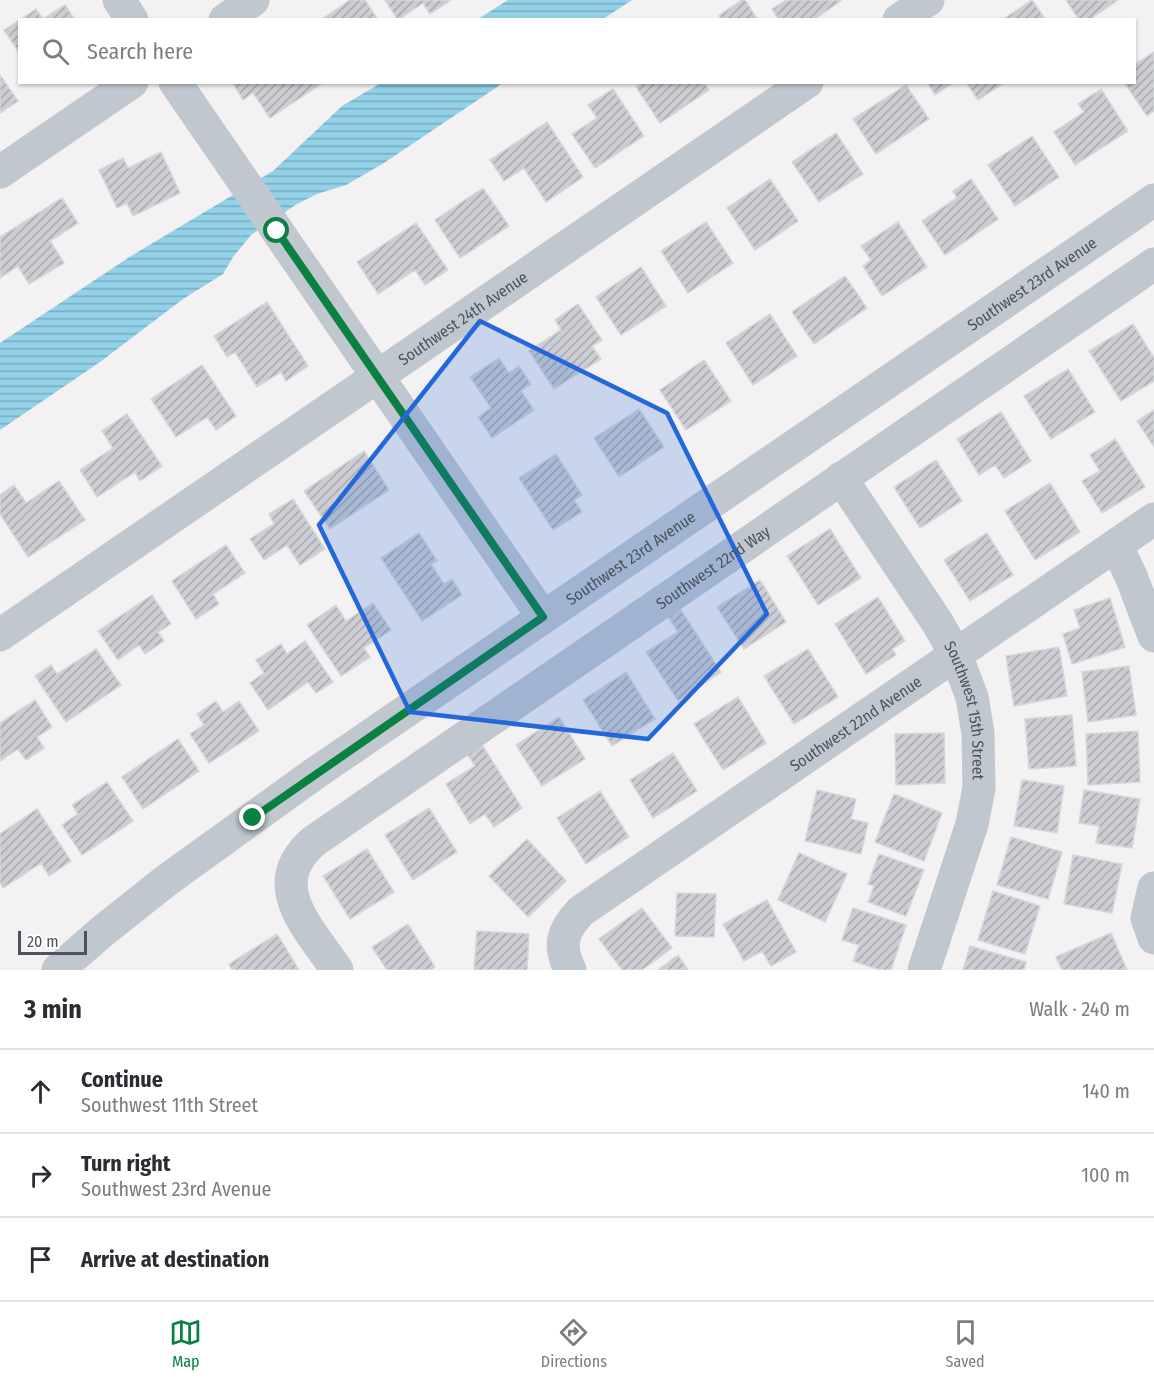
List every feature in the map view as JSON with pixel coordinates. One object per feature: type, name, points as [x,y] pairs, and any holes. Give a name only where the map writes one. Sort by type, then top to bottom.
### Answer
[{"type":"street","points":[[119,0],[131,18]]},
{"type":"street","points":[[228,18],[253,0]]},
{"type":"street","points":[[902,18],[928,0]]},
{"type":"street","points":[[0,172],[129,84]]},
{"type":"street","points":[[176,84],[543,617]]},
{"type":"street","name":"Southwest 24th Avenue","points":[[0,634],[804,84]]},
{"type":"street","name":"Southwest 23rd Avenue","points":[[71,966],[135,904],[223,839],[543,617],[1154,200]]},
{"type":"street","name":"Southwest 22nd Way","points":[[337,970],[292,900],[290,883],[293,867],[301,852],[1154,264]]},
{"type":"street","name":"Southwest 15th Street","points":[[841,478],[937,622],[956,655],[972,697],[978,733],[979,788],[972,824],[924,970]]},
{"type":"street","name":"Southwest 22nd Avenue","points":[[570,970],[564,956],[564,936],[569,924],[581,911],[1154,519]]},
{"type":"street","points":[[1116,545],[1131,576],[1154,636]]},
{"type":"street","points":[[1154,888],[1148,918],[1154,938]]},
{"type":"highlighted area","points":[[480,321],[667,413],[767,614],[648,739],[410,712],[319,525]]},
{"type":"water","points":[[508,0],[632,0],[605,18],[480,18]]},
{"type":"water","points":[[379,84],[502,84],[384,163],[346,185],[317,194],[297,204],[251,235],[223,274],[183,299],[100,362],[0,430],[0,343],[131,256],[273,171],[342,106]]},
{"type":"building","points":[[350,0],[365,0],[377,18],[324,18]]},
{"type":"building","points":[[385,0],[451,0],[430,14],[423,3],[401,18],[397,18]]},
{"type":"building","points":[[745,0],[757,18],[721,18],[719,15]]},
{"type":"building","points":[[786,0],[841,1],[816,18],[778,18],[772,9]]},
{"type":"building","points":[[1032,0],[1045,18],[1005,18]]},
{"type":"building","points":[[1066,0],[1118,0],[1092,18],[1078,18]]},
{"type":"building","points":[[65,5],[74,18],[45,18]]},
{"type":"building","points":[[36,9],[42,18],[23,18]]},
{"type":"building","points":[[18,21],[18,51],[4,30]]},
{"type":"building","points":[[1154,52],[1154,111],[1147,116],[1125,84],[1136,84],[1136,64]]},
{"type":"building","points":[[0,75],[18,101],[0,113]]},
{"type":"building","points":[[233,84],[321,84],[270,118],[253,93],[243,100]]},
{"type":"building","points":[[640,84],[705,84],[709,90],[660,123],[636,87]]},
{"type":"building","points":[[928,84],[951,84],[935,95]]},
{"type":"building","points":[[967,84],[1000,84],[1001,85],[978,100]]},
{"type":"building","points":[[906,85],[929,119],[876,154],[853,119]]},
{"type":"building","points":[[613,89],[644,136],[595,168],[572,134],[597,118],[588,105]]},
{"type":"building","points":[[1101,89],[1128,131],[1075,165],[1054,132],[1084,112],[1078,104]]},
{"type":"building","points":[[547,122],[583,177],[546,202],[524,168],[504,181],[490,160]]},
{"type":"building","points":[[836,133],[863,174],[819,202],[792,162]]},
{"type":"building","points":[[1032,136],[1059,177],[1015,206],[988,165]]},
{"type":"building","points":[[161,152],[180,193],[133,216],[127,203],[117,208],[99,170],[123,158],[128,168]]},
{"type":"building","points":[[770,179],[798,221],[755,250],[727,208]]},
{"type":"building","points":[[971,179],[998,219],[945,255],[922,221],[957,198],[953,191]]},
{"type":"building","points":[[483,188],[509,226],[460,258],[435,220]]},
{"type":"building","points":[[62,198],[78,223],[50,241],[64,263],[29,284],[18,266],[0,278],[0,237]]},
{"type":"building","points":[[706,222],[733,263],[688,293],[661,251]]},
{"type":"building","points":[[898,222],[927,267],[882,296],[863,266],[871,260],[861,246]]},
{"type":"building","points":[[416,223],[448,270],[425,285],[415,270],[378,294],[357,262]]},
{"type":"building","points":[[641,267],[666,306],[621,335],[596,297]]},
{"type":"building","points":[[845,276],[867,308],[814,344],[792,312]]},
{"type":"building","points":[[267,302],[308,366],[286,381],[281,372],[257,387],[235,352],[227,357],[214,336]]},
{"type":"building","points":[[578,304],[602,340],[592,346],[601,359],[554,389],[529,351],[561,330],[555,320]]},
{"type":"building","points":[[770,314],[797,356],[753,385],[726,343]]},
{"type":"building","points":[[1133,324],[1154,358],[1154,381],[1121,401],[1089,351]]},
{"type":"building","points":[[499,358],[509,373],[519,366],[531,384],[521,391],[534,410],[492,438],[478,417],[491,408],[470,377]]},
{"type":"building","points":[[704,360],[731,401],[686,430],[660,390]]},
{"type":"building","points":[[202,365],[236,416],[216,430],[207,417],[176,437],[151,399]]},
{"type":"building","points":[[1068,369],[1095,412],[1051,439],[1024,396]]},
{"type":"building","points":[[639,409],[664,447],[619,477],[594,438]]},
{"type":"building","points":[[1154,410],[1154,447],[1137,421]]},
{"type":"building","points":[[1001,412],[1031,461],[1004,478],[995,465],[979,475],[957,439]]},
{"type":"building","points":[[127,414],[162,466],[140,481],[135,472],[97,497],[80,470],[113,448],[102,431]]},
{"type":"building","points":[[1115,439],[1145,487],[1102,513],[1082,481],[1100,471],[1090,455]]},
{"type":"building","points":[[364,451],[389,490],[330,529],[304,491]]},
{"type":"building","points":[[556,454],[582,495],[574,500],[582,512],[553,530],[519,478]]},
{"type":"building","points":[[936,460],[962,501],[920,528],[894,487]]},
{"type":"building","points":[[59,481],[85,520],[28,557],[0,514],[0,495],[14,485],[26,503]]},
{"type":"building","points":[[1050,483],[1080,532],[1035,560],[1005,511]]},
{"type":"building","points":[[293,499],[325,549],[300,565],[287,545],[264,560],[250,539],[274,524],[269,514]]},
{"type":"building","points":[[830,529],[861,578],[818,605],[787,556]]},
{"type":"building","points":[[419,533],[437,561],[431,564],[444,584],[452,579],[462,595],[422,621],[381,558]]},
{"type":"building","points":[[987,533],[1013,575],[970,601],[944,560]]},
{"type":"building","points":[[226,545],[245,573],[213,594],[219,604],[196,619],[172,581]]},
{"type":"building","points":[[760,580],[786,622],[744,649],[717,607]]},
{"type":"building","points":[[152,595],[171,624],[158,632],[164,641],[145,654],[139,645],[118,660],[98,631]]},
{"type":"building","points":[[878,597],[905,641],[892,649],[896,655],[866,674],[835,624]]},
{"type":"building","points":[[1110,598],[1125,647],[1072,664],[1063,634],[1080,628],[1074,610]]},
{"type":"building","points":[[373,603],[391,630],[364,648],[370,657],[341,676],[307,625],[336,605],[346,621]]},
{"type":"building","points":[[679,607],[721,672],[678,701],[646,652],[678,632],[667,615]]},
{"type":"building","points":[[305,641],[333,682],[316,693],[308,682],[268,710],[250,683],[264,673],[256,660],[281,644],[287,654]]},
{"type":"building","points":[[1059,647],[1067,696],[1014,706],[1006,656]]},
{"type":"building","points":[[96,649],[121,685],[66,722],[35,676],[51,665],[57,674]]},
{"type":"building","points":[[808,649],[838,697],[794,724],[764,676]]},
{"type":"building","points":[[1129,666],[1136,715],[1088,722],[1082,672]]},
{"type":"building","points":[[626,672],[655,719],[612,746],[583,700]]},
{"type":"building","points":[[738,697],[766,743],[723,770],[694,724]]},
{"type":"building","points":[[35,700],[52,727],[37,737],[44,748],[26,760],[18,749],[0,761],[0,723]]},
{"type":"building","points":[[216,701],[223,712],[239,701],[259,731],[209,763],[190,734],[204,725],[197,714]]},
{"type":"building","points":[[1072,715],[1076,766],[1029,769],[1025,719]]},
{"type":"building","points":[[559,717],[585,759],[542,786],[516,745]]},
{"type":"building","points":[[1138,731],[1140,782],[1088,785],[1086,734]]},
{"type":"building","points":[[944,733],[945,783],[896,785],[895,734]]},
{"type":"building","points":[[178,739],[199,771],[143,809],[122,777]]},
{"type":"building","points":[[479,740],[522,808],[494,827],[485,814],[470,824],[446,784],[475,766],[464,749]]},
{"type":"building","points":[[673,753],[697,791],[653,818],[630,780]]},
{"type":"building","points":[[1022,780],[1064,786],[1057,833],[1014,826]]},
{"type":"building","points":[[107,782],[133,821],[82,855],[62,825],[78,814],[72,805]]},
{"type":"building","points":[[817,790],[856,799],[851,819],[868,823],[861,854],[805,841]]},
{"type":"building","points":[[1084,790],[1140,799],[1132,848],[1096,843],[1099,826],[1079,823]]},
{"type":"building","points":[[600,791],[629,837],[586,864],[557,818]]},
{"type":"building","points":[[894,794],[942,813],[924,861],[875,842]]},
{"type":"building","points":[[429,808],[457,852],[413,880],[385,835]]},
{"type":"building","points":[[37,809],[71,861],[49,876],[41,863],[3,888],[0,882],[0,834]]},
{"type":"building","points":[[1011,837],[1062,852],[1048,899],[997,885]]},
{"type":"building","points":[[527,839],[566,881],[528,917],[489,876]]},
{"type":"building","points":[[367,849],[394,892],[350,919],[323,876]]},
{"type":"building","points":[[799,853],[847,874],[825,922],[778,900]]},
{"type":"building","points":[[879,854],[924,870],[906,916],[868,902],[874,886],[868,884]]},
{"type":"building","points":[[1073,855],[1122,864],[1112,913],[1064,904]]},
{"type":"building","points":[[993,891],[1040,906],[1025,954],[978,940]]},
{"type":"building","points":[[677,893],[716,894],[714,937],[675,936]]},
{"type":"building","points":[[767,900],[796,952],[771,966],[762,951],[744,961],[723,924]]},
{"type":"building","points":[[642,908],[672,948],[642,970],[622,970],[599,939]]},
{"type":"building","points":[[853,908],[906,925],[891,970],[880,970],[853,961],[859,945],[842,940]]},
{"type":"building","points":[[408,924],[435,967],[431,970],[387,970],[372,947]]},
{"type":"building","points":[[477,931],[529,934],[527,970],[474,970]]},
{"type":"building","points":[[1111,933],[1127,970],[1062,970],[1056,957]]},
{"type":"building","points":[[277,934],[299,970],[232,970],[229,964]]},
{"type":"building","points":[[970,946],[1026,962],[1024,970],[963,970]]},
{"type":"building","points":[[678,955],[688,970],[658,970]]},
{"type":"route","points":[[253,818],[543,617],[277,231]]}]
